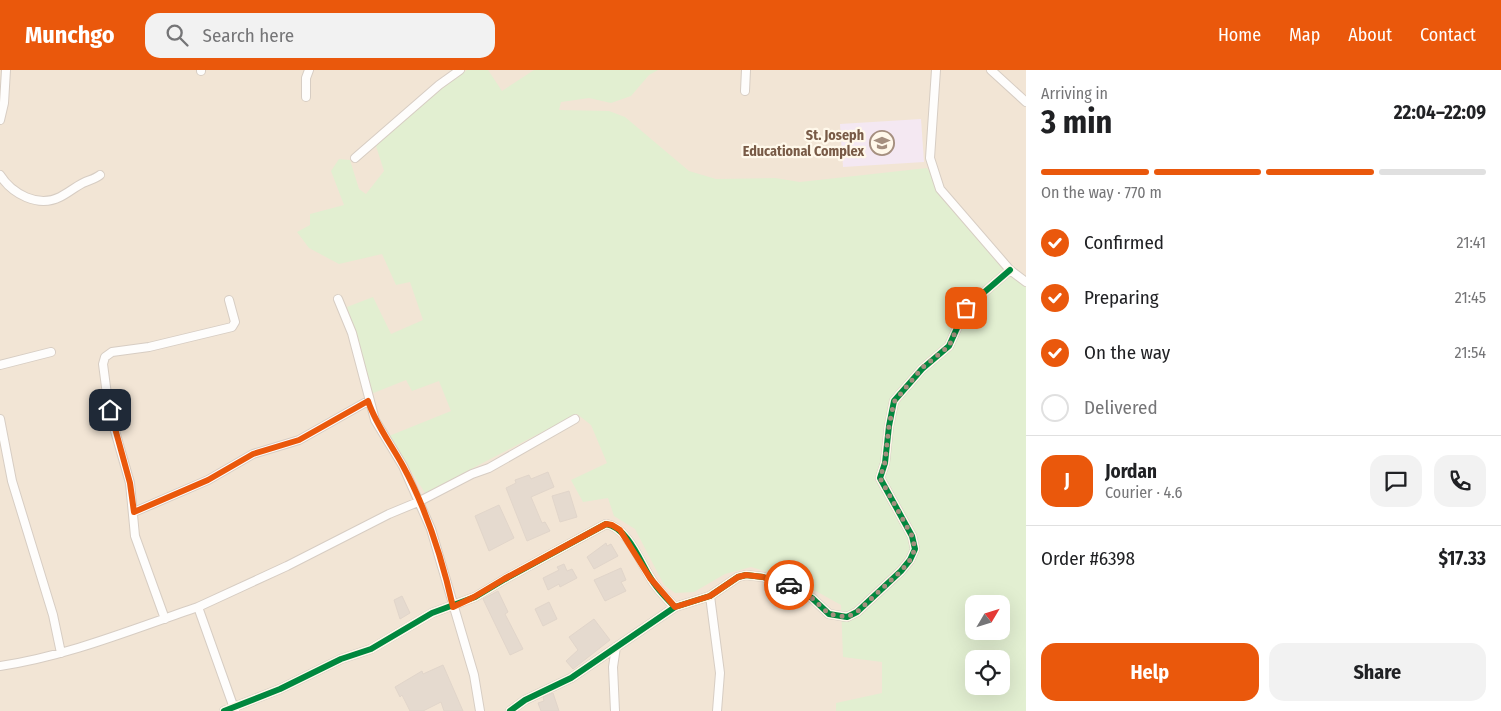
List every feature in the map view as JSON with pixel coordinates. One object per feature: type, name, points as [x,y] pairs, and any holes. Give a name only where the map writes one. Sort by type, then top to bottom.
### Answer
[{"type":"street","points":[[0,120],[4,103],[6,70]]},
{"type":"street","points":[[306,97],[306,78],[309,70]]},
{"type":"street","points":[[355,158],[439,84],[460,70]]},
{"type":"street","points":[[745,91],[746,70]]},
{"type":"street","points":[[936,70],[930,158],[940,189],[1010,270],[1026,282]]},
{"type":"street","points":[[990,70],[1026,102]]},
{"type":"street","points":[[0,174],[15,192],[32,200],[45,202],[59,198],[82,183],[100,175]]},
{"type":"street","points":[[510,711],[525,700],[571,678],[675,607],[710,596],[738,577],[746,575],[763,577],[794,586],[812,598],[829,614],[847,617],[857,612],[901,571],[910,560],[915,549],[912,536],[880,478],[885,462],[894,402],[922,368],[949,346],[966,308],[1010,270]]},
{"type":"street","points":[[338,299],[352,333],[374,420],[403,466],[431,529],[440,555],[453,607],[460,622],[474,675],[480,711]]},
{"type":"street","points":[[165,618],[135,536],[130,483],[110,410],[103,364],[105,357],[112,352],[148,347],[232,326],[235,322],[229,300]]},
{"type":"street","points":[[0,366],[52,352]]},
{"type":"street","points":[[134,512],[208,480],[253,454],[299,440],[368,401]]},
{"type":"street","points":[[0,419],[12,481],[53,615],[61,653]]},
{"type":"street","points":[[0,666],[31,662],[198,607],[501,462],[575,419]]},
{"type":"street","points":[[224,711],[234,709],[280,689],[341,659],[371,649],[432,614],[474,597],[606,524],[620,530],[650,578],[675,607]]},
{"type":"street","points":[[710,596],[720,673],[717,711]]},
{"type":"street","points":[[198,607],[234,709]]},
{"type":"street","points":[[615,711],[613,667],[616,647]]},
{"type":"street","points":[[600,658],[613,667]]},
{"type":"shaded area","points":[[0,70],[1026,70],[1026,711],[0,711]]},
{"type":"shaded area","name":"St. Joseph Educational Complex","points":[[921,119],[924,162],[843,167],[840,124]]},
{"type":"green space","points":[[467,70],[488,70],[502,91],[534,70],[658,70],[649,75],[631,96],[611,103],[589,98],[561,102],[559,110],[609,111],[625,117],[689,171],[716,179],[775,178],[800,182],[927,168],[949,203],[1026,280],[1026,711],[836,711],[836,703],[882,693],[882,662],[843,657],[841,605],[796,580],[751,567],[725,574],[694,592],[675,593],[664,585],[635,529],[614,516],[608,498],[583,502],[571,480],[607,463],[591,425],[577,414],[425,493],[389,436],[451,411],[439,381],[412,391],[406,380],[371,394],[357,337],[347,307],[373,297],[391,334],[423,320],[410,282],[396,285],[382,254],[339,264],[309,248],[297,232],[310,225],[310,214],[344,205],[331,171],[339,159],[350,160],[359,189],[366,194],[384,171],[376,146],[429,98]]},
{"type":"building","points":[[548,472],[554,487],[531,497],[542,523],[545,522],[550,531],[527,541],[506,488],[516,483],[515,480],[529,475],[531,479]]},
{"type":"building","points":[[569,491],[577,517],[560,522],[552,496]]},
{"type":"building","points":[[499,505],[514,538],[489,551],[475,516]]},
{"type":"building","points":[[606,543],[607,546],[611,544],[618,556],[594,569],[587,557]]},
{"type":"building","points":[[564,564],[567,571],[572,569],[577,578],[560,587],[559,584],[548,590],[543,578],[559,570],[557,567]]},
{"type":"building","points":[[621,568],[626,580],[621,582],[626,591],[605,601],[594,580]]},
{"type":"building","points":[[498,591],[508,612],[505,614],[523,649],[510,655],[483,599]]},
{"type":"building","points":[[402,596],[410,613],[400,619],[394,600]]},
{"type":"building","points":[[549,602],[557,619],[543,626],[535,609]]},
{"type":"building","points":[[594,619],[610,640],[573,669],[566,661],[578,650],[569,637]]},
{"type":"building","points":[[443,665],[463,711],[444,711],[441,702],[423,711],[410,711],[402,695],[400,697],[395,687],[422,671],[423,674]]},
{"type":"building","points":[[553,693],[559,711],[541,711],[538,703],[544,701],[543,697]]},
{"type":"cycle path","points":[[510,711],[525,700],[571,678],[675,607],[710,596],[738,577],[746,575],[763,577],[794,587],[812,598],[829,614],[847,617],[857,612],[901,571],[910,560],[915,549],[912,536],[880,478],[885,463],[894,401],[922,369],[949,346],[966,308],[1010,270]]},
{"type":"cycle path","points":[[224,711],[280,689],[341,659],[371,649],[432,613],[475,597],[606,524],[614,526],[627,538],[655,585],[675,607]]},
{"type":"way so far","points":[[789,585],[794,586],[812,598],[822,610],[829,614],[847,617],[857,612],[875,597],[910,560],[915,549],[912,536],[880,478],[885,462],[891,414],[894,402],[906,386],[922,368],[949,346],[966,308]]},
{"type":"place","name":"St. Joseph Educational Complex","points":[[882,143]]},
{"type":"route","points":[[110,410],[130,483],[134,512],[208,480],[253,454],[299,440],[368,401],[374,420],[403,466],[431,529],[440,555],[453,607],[595,532],[606,524],[620,530],[650,578],[675,607],[710,596],[738,577],[746,575],[763,577],[789,585]]}]
